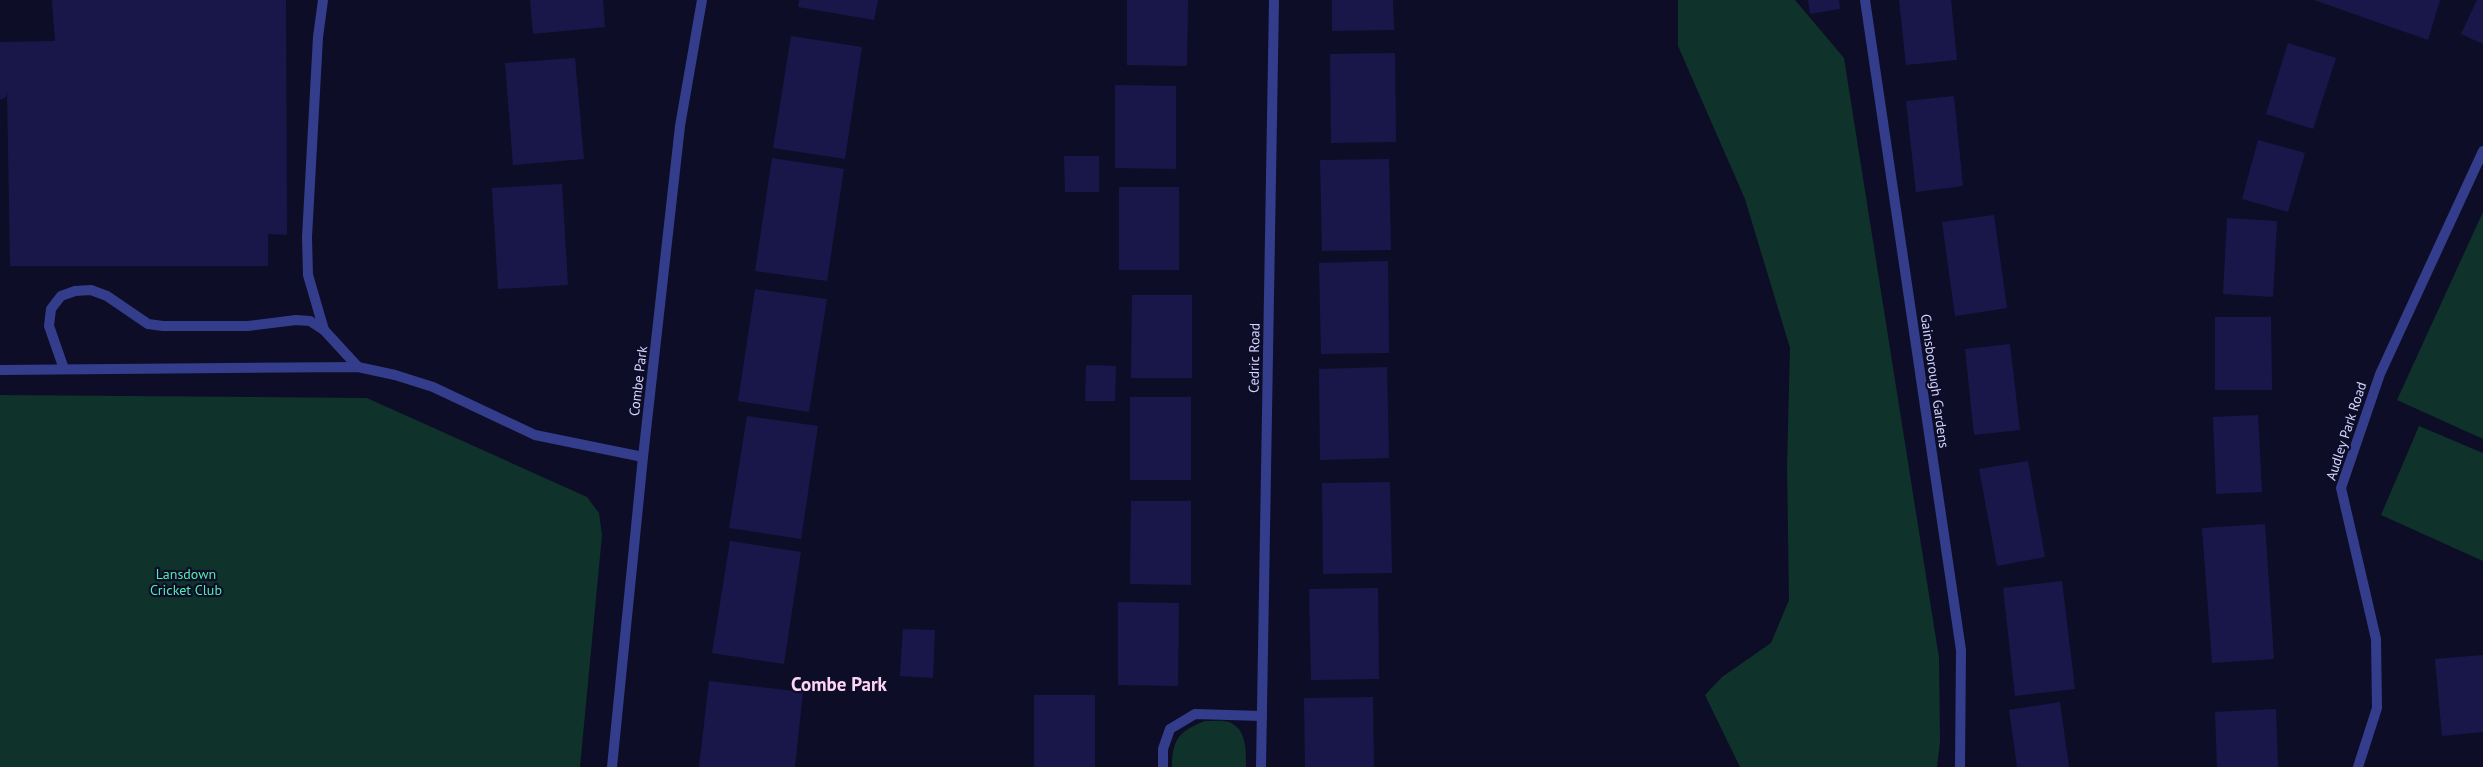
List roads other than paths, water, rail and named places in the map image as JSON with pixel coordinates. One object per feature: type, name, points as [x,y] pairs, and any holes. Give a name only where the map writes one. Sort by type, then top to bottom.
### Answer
[{"type":"street","points":[[323,0],[318,37],[307,237],[308,275],[324,330]]},
{"type":"street","name":"Combe Park","points":[[612,767],[643,457],[680,126],[702,0]]},
{"type":"street","name":"Cedric Road","points":[[1260,767],[1274,0]]},
{"type":"street","name":"Gainsborough Gardens","points":[[1865,0],[1961,650],[1960,767]]},
{"type":"street","name":"Audley Park Road","points":[[2358,767],[2377,708],[2376,639],[2341,488],[2380,374],[2483,150]]},
{"type":"street","points":[[64,369],[49,326],[51,309],[61,296],[75,291],[91,290],[107,296],[148,324],[163,326],[248,326],[296,320],[310,321],[324,330],[358,367]]},
{"type":"street","points":[[0,370],[358,367],[395,375],[433,387],[536,435],[643,457]]},
{"type":"street","points":[[1163,767],[1162,749],[1170,729],[1195,714],[1262,716]]},
{"type":"district","name":"Combe Park","points":[[839,684]]},
{"type":"park label","name":"Lansdown Cricket Club","points":[[186,582]]}]
